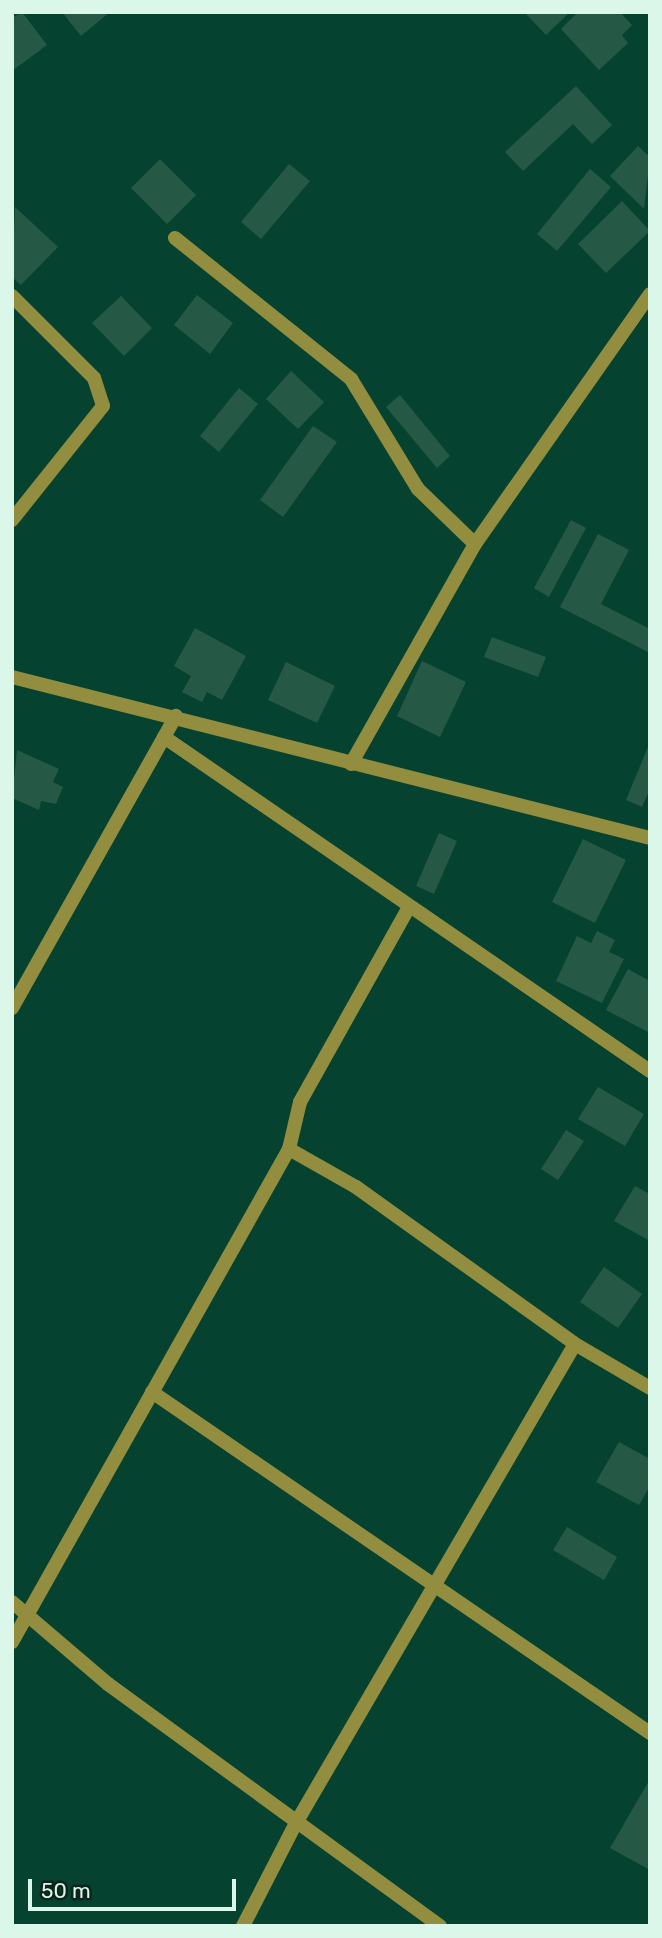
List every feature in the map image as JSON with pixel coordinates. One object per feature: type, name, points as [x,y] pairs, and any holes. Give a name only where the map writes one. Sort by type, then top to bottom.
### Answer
[{"type":"street","points":[[175,239],[351,379],[418,489],[475,544]]},
{"type":"street","points":[[351,764],[475,544],[650,295]]},
{"type":"street","points":[[12,296],[94,378],[103,406],[12,520]]},
{"type":"street","points":[[12,677],[176,716],[351,764],[650,838]]},
{"type":"street","points":[[13,1004],[176,716]]},
{"type":"street","points":[[164,737],[650,1071]]},
{"type":"street","points":[[12,1642],[289,1149],[300,1102],[409,907]]},
{"type":"street","points":[[289,1149],[356,1187],[575,1344],[650,1388]]},
{"type":"street","points":[[243,1926],[296,1823],[575,1344]]},
{"type":"street","points":[[152,1392],[650,1733]]},
{"type":"street","points":[[12,1602],[108,1684],[440,1926]]},
{"type":"building","points":[[22,12],[47,45],[12,71],[12,18]]},
{"type":"building","points":[[62,12],[110,12],[81,36]]},
{"type":"building","points":[[524,12],[570,12],[546,35]]},
{"type":"building","points":[[578,12],[620,12],[632,25],[622,35],[628,43],[599,70],[561,29]]},
{"type":"building","points":[[576,86],[612,125],[592,144],[573,124],[523,171],[505,152]]},
{"type":"building","points":[[638,146],[650,157],[644,209],[610,176]]},
{"type":"building","points":[[160,159],[196,195],[167,224],[131,188]]},
{"type":"building","points":[[289,164],[310,181],[261,239],[241,222]]},
{"type":"building","points":[[590,169],[611,187],[557,251],[537,234]]},
{"type":"building","points":[[622,201],[650,231],[606,273],[578,244]]},
{"type":"building","points":[[15,207],[58,247],[21,285],[12,277]]},
{"type":"building","points":[[197,295],[233,323],[210,354],[174,325]]},
{"type":"building","points":[[121,296],[152,328],[124,356],[92,323]]},
{"type":"building","points":[[291,371],[324,402],[298,429],[266,399]]},
{"type":"building","points":[[239,388],[258,404],[219,452],[200,436]]},
{"type":"building","points":[[400,395],[450,456],[437,468],[386,407]]},
{"type":"building","points":[[313,426],[337,442],[283,517],[260,500]]},
{"type":"building","points":[[571,520],[586,528],[549,597],[534,588]]},
{"type":"building","points":[[598,534],[629,550],[601,604],[650,629],[650,653],[560,607]]},
{"type":"building","points":[[195,628],[246,656],[222,700],[207,692],[202,702],[182,692],[191,676],[174,666]]},
{"type":"building","points":[[492,637],[546,657],[538,677],[484,657]]},
{"type":"building","points":[[422,661],[466,682],[440,737],[397,716]]},
{"type":"building","points":[[286,662],[335,686],[317,723],[268,700]]},
{"type":"building","points":[[650,742],[650,789],[642,807],[626,800]]},
{"type":"building","points":[[17,750],[59,769],[53,782],[63,787],[56,804],[41,801],[39,810],[12,798]]},
{"type":"building","points":[[439,833],[457,841],[434,894],[416,886]]},
{"type":"building","points":[[583,839],[626,860],[595,923],[552,902]]},
{"type":"building","points":[[597,931],[615,940],[609,952],[624,959],[602,1003],[556,981],[577,936],[591,943]]},
{"type":"building","points":[[628,969],[650,981],[650,1033],[606,1010]]},
{"type":"building","points":[[598,1087],[644,1114],[625,1146],[578,1119]]},
{"type":"building","points":[[566,1130],[584,1141],[558,1180],[541,1169]]},
{"type":"building","points":[[635,1186],[650,1194],[650,1241],[614,1221]]},
{"type":"building","points":[[604,1267],[642,1294],[618,1328],[580,1302]]},
{"type":"building","points":[[619,1442],[650,1459],[650,1486],[639,1505],[596,1482]]},
{"type":"building","points":[[567,1527],[617,1557],[604,1580],[553,1550]]},
{"type":"building","points":[[650,1779],[650,1870],[610,1848]]}]
